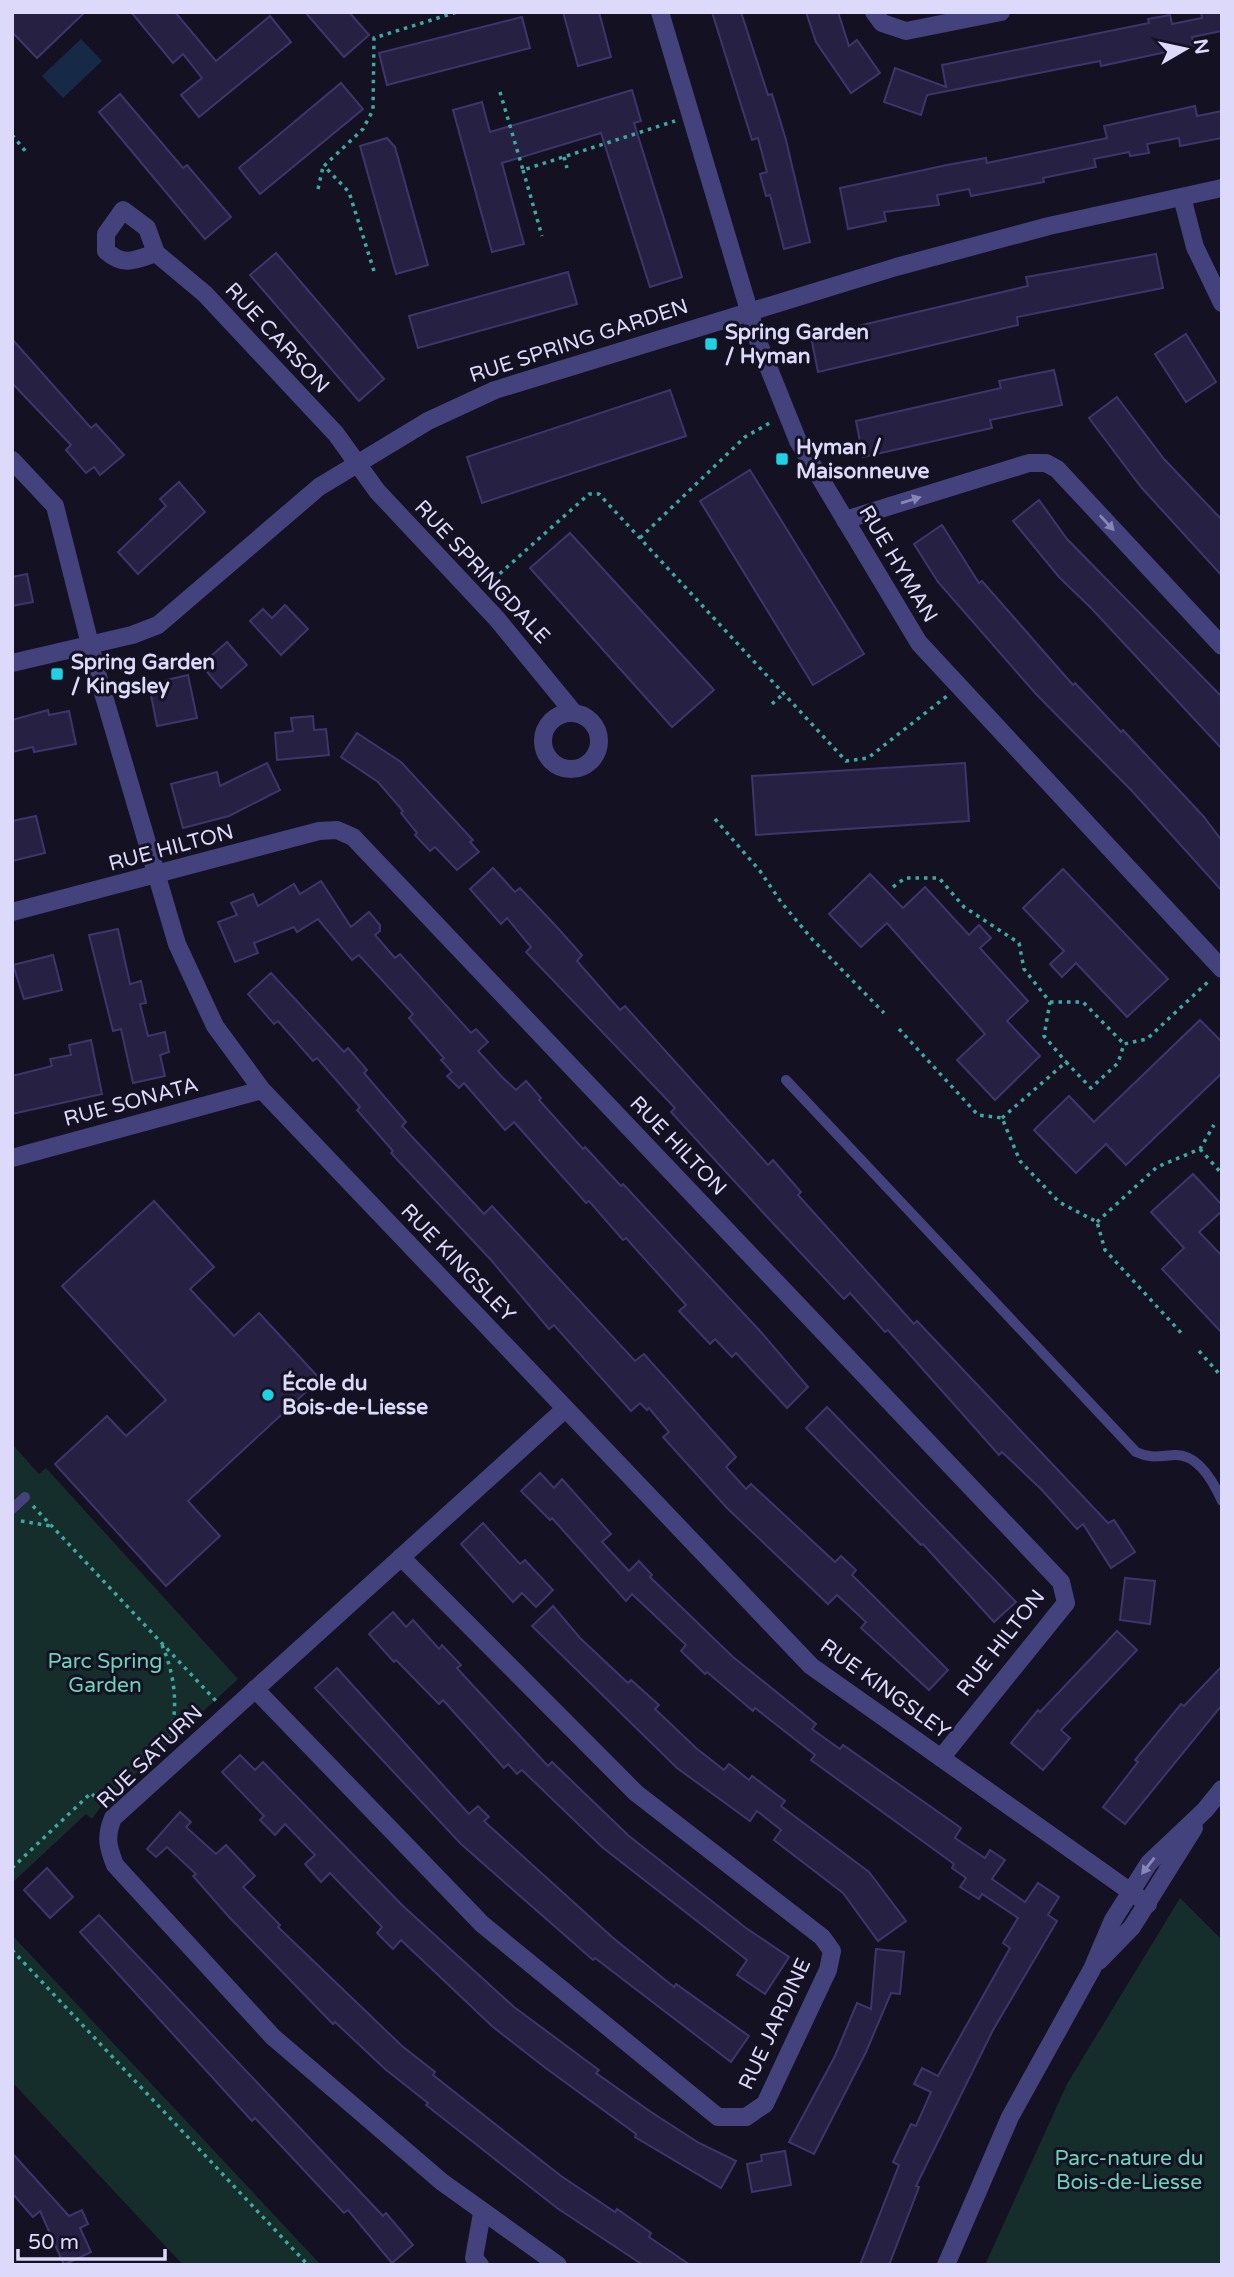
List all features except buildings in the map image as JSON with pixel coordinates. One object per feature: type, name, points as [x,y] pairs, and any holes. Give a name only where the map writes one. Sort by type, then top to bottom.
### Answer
[{"type":"street","name":"RUE HYMAN","points":[[660,12],[749,311],[798,441],[919,643],[1217,973]]},
{"type":"street","points":[[874,12],[882,23],[906,31],[1001,12]]},
{"type":"street","name":"RUE SPRING GARDEN","points":[[12,663],[132,635],[158,625],[290,509],[357,462],[428,421],[495,390],[749,311],[1026,232],[1222,188]]},
{"type":"street","points":[[1182,197],[1195,247],[1222,303]]},
{"type":"street","name":"RUE CARSON","points":[[156,253],[205,294],[335,433],[357,462]]},
{"type":"street","name":"RUE KINGSLEY","points":[[12,460],[55,506],[90,645],[177,944],[215,1026],[262,1090],[811,1666],[1147,1904]]},
{"type":"street","name":"RUE SPRINGDALE","points":[[357,462],[377,491],[556,687],[574,713]]},
{"type":"street","points":[[845,520],[1029,463],[1046,463],[1057,469],[1222,646]]},
{"type":"street","name":"RUE HILTON","points":[[12,912],[157,876],[319,831],[337,831],[353,837],[1061,1583],[1066,1603],[941,1758]]},
{"type":"street","name":"RUE SONATA","points":[[12,1158],[262,1090]]},
{"type":"street","name":"RUE SATURN","points":[[558,2265],[482,2213],[273,2037],[115,1865],[107,1844],[107,1832],[113,1818],[565,1409]]},
{"type":"street","name":"RUE JARDINE","points":[[256,1689],[482,1924],[643,2056],[718,2117],[746,2117],[765,2104],[828,1970],[832,1951],[822,1937],[636,1793],[401,1557]]},
{"type":"street","points":[[1092,1969],[1132,1927],[1205,1810],[1222,1789]]},
{"type":"street","points":[[946,2265],[1021,2094],[1092,1969],[1113,1920],[1149,1863],[1205,1810]]},
{"type":"street","points":[[480,2265],[474,2259],[482,2213]]},
{"type":"lane","points":[[786,1080],[1136,1452],[1149,1458],[1180,1454],[1196,1463],[1207,1474],[1222,1501]]},
{"type":"lane","points":[[12,1509],[24,1497]]},
{"type":"path","points":[[318,189],[324,166],[363,129],[373,110],[374,38],[457,12]]},
{"type":"path","points":[[500,92],[542,236]]},
{"type":"path","points":[[523,170],[691,116]]},
{"type":"path","points":[[12,135],[27,153]]},
{"type":"path","points":[[564,157],[567,168]]},
{"type":"path","points":[[324,166],[349,192],[374,271]]},
{"type":"path","points":[[640,538],[745,437],[787,413]]},
{"type":"path","points":[[475,596],[589,494],[599,494],[846,761],[868,758],[959,686]]},
{"type":"path","points":[[772,704],[783,694]]},
{"type":"path","points":[[715,819],[760,871],[781,902],[812,939],[884,1013]]},
{"type":"path","points":[[893,887],[905,878],[939,878],[964,907],[1019,943],[1024,969],[1050,1002],[1044,1036],[1091,1088],[1118,1063],[1124,1044]]},
{"type":"path","points":[[1124,1044],[1147,1039],[1217,973]]},
{"type":"path","points":[[1050,1002],[1083,1002],[1124,1044]]},
{"type":"path","points":[[899,1030],[978,1115],[1002,1118],[1066,1062]]},
{"type":"path","points":[[1002,1118],[1020,1161],[1059,1202],[1097,1222],[1105,1250],[1184,1336]]},
{"type":"path","points":[[1097,1222],[1157,1167],[1200,1149],[1214,1125]]},
{"type":"path","points":[[1200,1149],[1222,1174]]},
{"type":"path","points":[[1199,1351],[1222,1377]]},
{"type":"path","points":[[24,1497],[217,1702]]},
{"type":"path","points":[[12,1522],[34,1522],[54,1527]]},
{"type":"path","points":[[161,1642],[171,1671],[175,1702],[169,1738],[163,1752]]},
{"type":"path","points":[[12,1868],[91,1793],[104,1807]]},
{"type":"path","points":[[12,1951],[308,2265]]},
{"type":"green space","name":"Parc Spring Garden","points":[[12,1444],[39,1474],[46,1468],[238,1679],[102,1805],[92,1819],[86,1814],[12,1883]]},
{"type":"green space","name":"Parc-nature du Bois-de-Liesse","points":[[1180,1898],[1222,1940],[1222,2265],[985,2265],[1067,2084]]},
{"type":"green space","points":[[12,1935],[321,2265],[183,2265],[12,2082]]},
{"type":"water","points":[[81,39],[102,61],[63,98],[42,76]]},
{"type":"place","name":"Spring Garden / Hyman","points":[[711,344]]},
{"type":"place","name":"Hyman / Maisonneuve","points":[[782,459]]},
{"type":"place","name":"Spring Garden / Kingsley","points":[[57,674]]},
{"type":"place","name":"École du Bois-de-Liesse","points":[[268,1395]]}]
